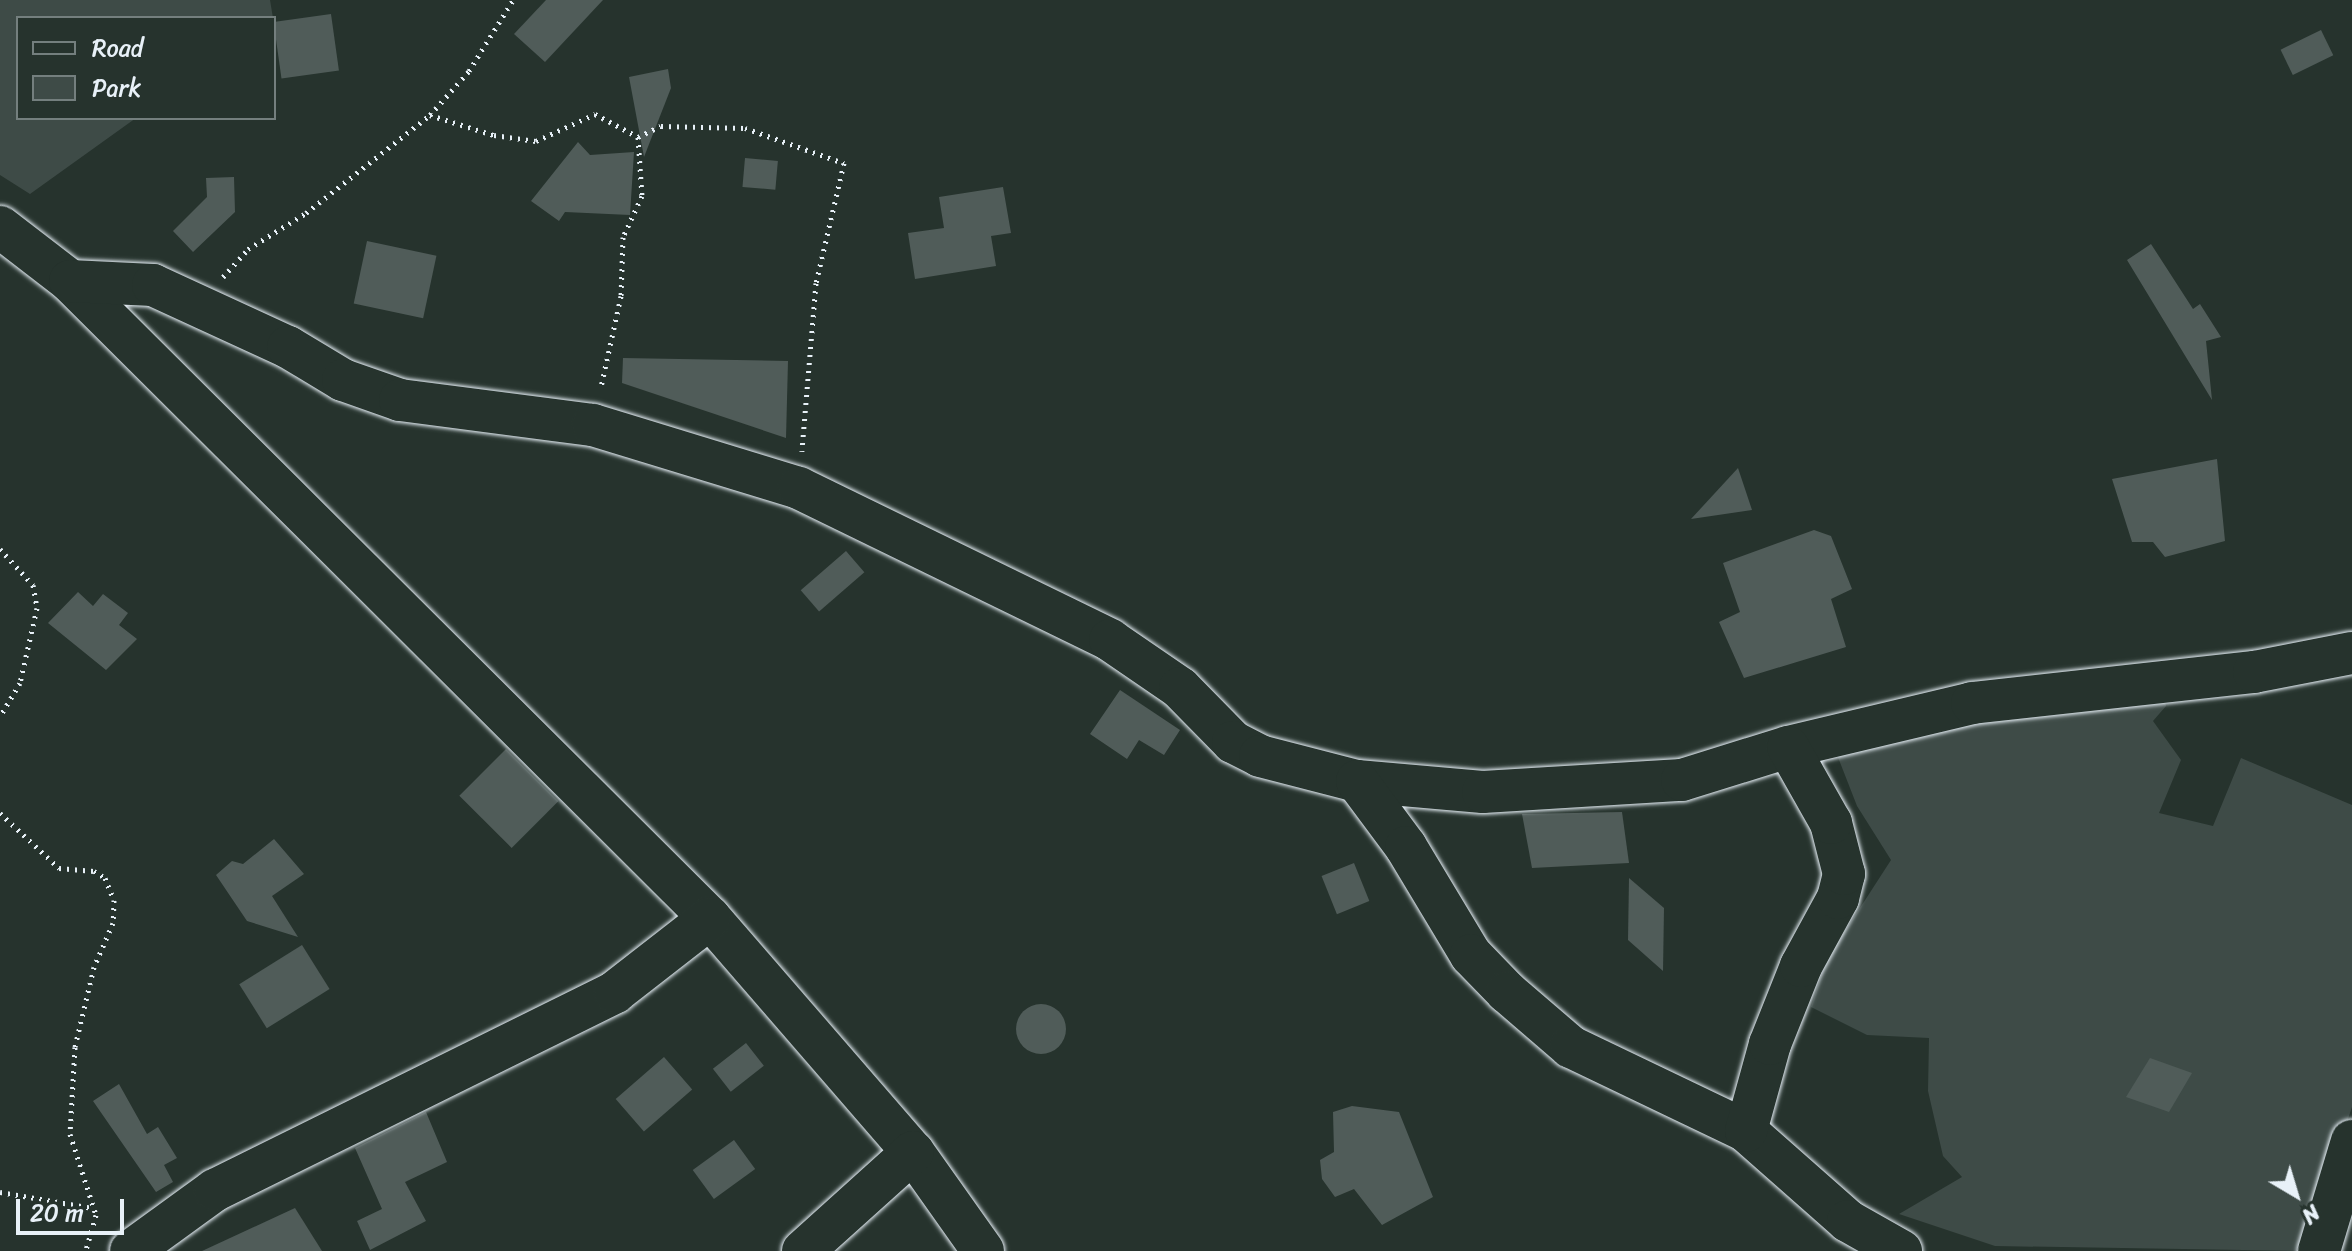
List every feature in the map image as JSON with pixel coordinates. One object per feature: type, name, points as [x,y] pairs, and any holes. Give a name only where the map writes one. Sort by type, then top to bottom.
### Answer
[{"type":"street","points":[[0,227],[70,281],[710,918],[913,1152],[983,1251]]},
{"type":"street","points":[[70,281],[153,285],[199,305],[343,380],[400,400],[593,425],[799,488],[1110,640],[1180,688],[1233,742],[1260,756],[1357,781],[1483,792],[1682,780],[1788,747],[1972,703],[2254,672],[2352,653]]},
{"type":"street","points":[[1746,1131],[1770,1044],[1801,966],[1838,898],[1844,874],[1831,823],[1788,747]]},
{"type":"street","points":[[1357,781],[1406,847],[1471,955],[1507,992],[1571,1047],[1746,1131],[1848,1221],[1901,1251]]},
{"type":"street","points":[[131,1251],[215,1190],[615,992],[710,918]]},
{"type":"street","points":[[2319,1251],[2352,1141]]},
{"type":"street","points":[[803,1251],[913,1152]]},
{"type":"path","points":[[199,305],[248,249],[306,213],[430,115],[469,71],[513,0]]},
{"type":"path","points":[[430,115],[494,135],[536,141],[595,114],[638,137]]},
{"type":"path","points":[[638,137],[661,126],[745,128],[844,163],[816,283],[799,488]]},
{"type":"path","points":[[593,425],[621,296],[623,237],[642,196],[638,137]]},
{"type":"path","points":[[0,549],[33,585],[37,608],[20,683],[0,716]]},
{"type":"path","points":[[0,813],[59,868],[94,871],[111,887],[113,923],[82,1006],[73,1072],[70,1134],[96,1215],[86,1251]]},
{"type":"path","points":[[0,1192],[93,1208]]},
{"type":"green space","points":[[0,0],[270,0],[273,16],[16,16],[16,120],[133,120],[30,194],[0,175]]},
{"type":"green space","points":[[2158,674],[2166,706],[2153,721],[2181,760],[2159,813],[2213,826],[2241,758],[2352,805],[2352,1107],[2304,1251],[1995,1246],[1899,1214],[1962,1177],[1943,1156],[1928,1091],[1929,1038],[1867,1035],[1811,1007],[1827,959],[1891,860],[1857,806],[1834,747]]},
{"type":"building","points":[[546,0],[603,0],[545,62],[514,34]]},
{"type":"building","points":[[331,14],[339,70],[281,79],[276,22]]},
{"type":"building","points":[[2321,30],[2333,55],[2293,75],[2281,50]]},
{"type":"building","points":[[668,69],[671,88],[644,157],[629,77]]},
{"type":"building","points":[[578,142],[590,155],[634,152],[630,215],[565,212],[559,221],[531,201]]},
{"type":"building","points":[[745,158],[778,161],[775,190],[742,187]]},
{"type":"building","points":[[234,177],[235,212],[193,252],[173,231],[207,197],[206,178]]},
{"type":"building","points":[[1003,187],[1011,233],[991,236],[996,266],[915,279],[908,233],[944,228],[939,197]]},
{"type":"building","points":[[367,241],[436,256],[423,318],[354,304]]},
{"type":"building","points":[[2151,244],[2193,309],[2200,304],[2221,337],[2206,341],[2212,400],[2127,260]]},
{"type":"building","points":[[623,358],[788,361],[786,438],[622,383]]},
{"type":"building","points":[[2217,459],[2225,541],[2165,557],[2153,542],[2132,542],[2112,479]]},
{"type":"building","points":[[1738,468],[1752,510],[1691,519]]},
{"type":"building","points":[[1814,530],[1831,536],[1852,589],[1831,599],[1846,647],[1744,678],[1719,622],[1740,612],[1723,563]]},
{"type":"building","points":[[846,551],[864,572],[819,611],[801,590]]},
{"type":"building","points":[[78,592],[93,606],[103,594],[128,613],[119,625],[137,639],[106,670],[48,623]]},
{"type":"building","points":[[1120,690],[1180,730],[1164,755],[1139,740],[1127,759],[1090,734]]},
{"type":"building","points":[[506,749],[558,801],[512,848],[459,796]]},
{"type":"building","points":[[1622,812],[1629,863],[1532,868],[1522,814]]},
{"type":"building","points":[[274,839],[304,874],[272,896],[298,937],[247,921],[216,875],[232,861],[243,864]]},
{"type":"building","points":[[1354,863],[1369,901],[1337,914],[1322,876]]},
{"type":"building","points":[[1629,878],[1664,908],[1663,971],[1628,940]]},
{"type":"building","points":[[302,945],[330,989],[267,1028],[239,984]]},
{"type":"building","points":[[1041,1004],[1058,1012],[1066,1029],[1058,1046],[1041,1054],[1024,1046],[1016,1029],[1024,1012]]},
{"type":"building","points":[[746,1043],[764,1066],[731,1092],[713,1069]]},
{"type":"building","points":[[664,1057],[692,1089],[644,1131],[616,1099]]},
{"type":"building","points":[[2150,1058],[2192,1073],[2169,1112],[2126,1097]]},
{"type":"building","points":[[119,1084],[147,1134],[158,1127],[177,1158],[164,1165],[173,1182],[156,1192],[93,1101]]},
{"type":"building","points":[[1352,1106],[1399,1112],[1433,1197],[1382,1225],[1354,1189],[1335,1197],[1322,1179],[1320,1160],[1334,1152],[1333,1112]]},
{"type":"building","points":[[426,1112],[447,1162],[405,1182],[426,1221],[370,1250],[357,1221],[382,1209],[355,1148]]},
{"type":"building","points":[[734,1140],[755,1169],[714,1199],[693,1170]]},
{"type":"building","points":[[295,1208],[322,1251],[202,1251]]}]
